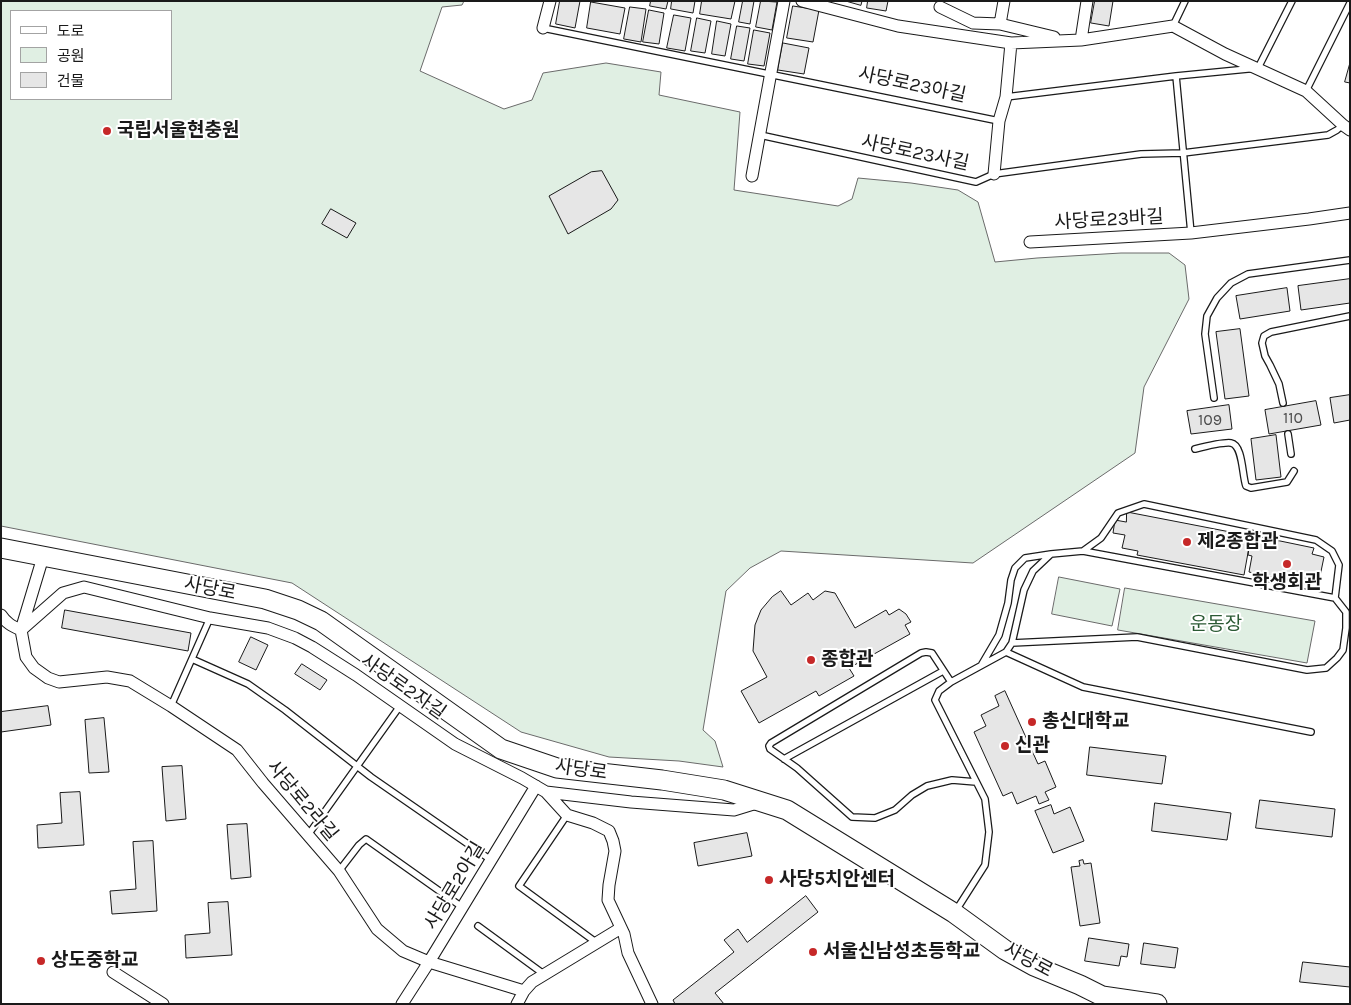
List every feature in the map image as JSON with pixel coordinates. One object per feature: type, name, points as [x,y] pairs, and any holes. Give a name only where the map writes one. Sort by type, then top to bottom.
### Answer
[{"type":"main road","name":"사당로","points":[[1,548],[265,599],[298,610],[321,621],[501,749],[556,768],[662,780],[724,790],[787,810],[954,913],[1005,950],[1034,966],[1102,996],[1145,1003]]},
{"type":"street","points":[[543,28],[550,1]]},
{"type":"street","points":[[752,176],[784,1]]},
{"type":"street","points":[[802,1],[898,26],[1011,43],[1081,40],[1173,26],[1226,54],[1306,91],[1346,127]]},
{"type":"street","points":[[1000,24],[1004,1]]},
{"type":"street","points":[[1081,40],[1087,1]]},
{"type":"street","points":[[940,7],[972,23],[1000,24],[1067,40]]},
{"type":"street","points":[[994,174],[999,121],[1006,97],[1011,43]]},
{"type":"street","name":"사당로23바길","points":[[1030,242],[1191,233],[1350,213]]},
{"type":"street","points":[[1,615],[11,626],[21,630],[42,557]]},
{"type":"street","name":"사당로2자길","points":[[21,630],[64,593],[84,587],[210,618],[268,628],[295,638],[356,675],[455,744],[546,792],[567,815]]},
{"type":"street","name":"사당로2라길","points":[[21,630],[26,658],[34,668],[48,678],[59,682],[107,678],[130,681],[237,750],[339,871],[377,929],[403,951],[430,962],[524,991]]},
{"type":"street","name":"사당로2아길","points":[[404,1003],[536,786]]},
{"type":"street","points":[[546,792],[631,802],[734,810],[760,802]]},
{"type":"street","points":[[567,815],[593,823],[608,832],[613,841],[615,851],[608,900],[621,928],[628,953],[652,1004]]},
{"type":"street","points":[[517,1004],[524,991],[532,982],[621,928]]},
{"type":"street","points":[[112,972],[163,1004]]},
{"type":"lane","points":[[1173,26],[1185,1]]},
{"type":"lane","points":[[1006,97],[1258,68],[1292,1]]},
{"type":"lane","points":[[1306,91],[1350,3]]},
{"type":"lane","name":"사당로23아길","points":[[543,28],[999,121]]},
{"type":"lane","points":[[1176,76],[1183,152]]},
{"type":"lane","name":"사당로23사길","points":[[760,135],[976,182],[994,174],[1141,154],[1183,152],[1328,135],[1346,127]]},
{"type":"lane","name":"사당로23바길","points":[[1183,152],[1191,233]]},
{"type":"lane","points":[[1214,398],[1204,334],[1207,316],[1217,298],[1231,283],[1248,274],[1350,260]]},
{"type":"lane","points":[[1283,403],[1279,384],[1265,356],[1262,343],[1264,336],[1271,332],[1350,316]]},
{"type":"lane","points":[[1288,434],[1291,454]]},
{"type":"lane","points":[[1195,448],[1230,443],[1236,446],[1239,450],[1246,486],[1251,488],[1287,482],[1294,471]]},
{"type":"lane","points":[[1083,551],[1101,538],[1118,513],[1144,504],[1316,540],[1332,550],[1339,565],[1335,598]]},
{"type":"lane","points":[[982,664],[999,635],[1008,603],[1014,568],[1025,558],[1051,554],[1083,551],[1335,598],[1346,612],[1343,650],[1326,668],[1307,670],[1137,637],[1012,643]]},
{"type":"lane","points":[[954,913],[985,865],[989,832],[985,799],[935,700],[938,691],[951,682],[1006,652],[1012,643],[1024,590],[1033,571],[1051,554]]},
{"type":"lane","points":[[171,706],[210,618]]},
{"type":"lane","points":[[1006,652],[1083,687],[1311,732]]},
{"type":"lane","points":[[951,682],[932,653],[921,653],[771,743],[769,746],[770,749],[797,768],[852,817],[875,818],[895,810],[912,795],[927,786],[952,780],[976,782]]},
{"type":"lane","points":[[192,659],[248,684],[285,710],[371,777],[491,860]]},
{"type":"lane","points":[[784,759],[943,671]]},
{"type":"lane","points":[[308,835],[400,706]]},
{"type":"lane","points":[[567,815],[519,886],[597,943]]},
{"type":"lane","points":[[339,871],[366,839],[462,908]]},
{"type":"lane","points":[[478,926],[545,975]]},
{"type":"green space","points":[[1,1],[464,1],[462,5],[442,7],[420,71],[504,109],[532,100],[543,73],[606,63],[661,72],[659,95],[740,112],[734,190],[838,206],[852,199],[858,178],[958,190],[978,202],[995,262],[1121,253],[1169,253],[1185,265],[1189,299],[1144,387],[1135,453],[973,563],[781,551],[750,568],[726,591],[703,730],[715,741],[723,767],[679,761],[609,757],[521,732],[292,583],[1,526]]},
{"type":"green space","points":[[1059,577],[1120,589],[1112,626],[1052,614]]},
{"type":"green space","name":"운동장","points":[[1125,588],[1315,621],[1307,663],[1118,630]]},
{"type":"building","points":[[560,1],[580,1],[575,28],[556,24]]},
{"type":"building","points":[[651,1],[668,1],[666,9],[650,6]]},
{"type":"building","points":[[672,1],[695,1],[693,13],[671,9]]},
{"type":"building","points":[[702,1],[735,1],[731,19],[700,14]]},
{"type":"building","points":[[743,1],[754,1],[750,24],[739,22]]},
{"type":"building","points":[[761,1],[777,2],[772,30],[756,27]]},
{"type":"building","points":[[846,1],[862,1],[861,5]]},
{"type":"building","points":[[868,1],[888,1],[886,11],[867,8]]},
{"type":"building","points":[[1095,1],[1113,1],[1109,26],[1091,23]]},
{"type":"building","points":[[591,2],[625,8],[620,34],[587,28]]},
{"type":"building","points":[[793,6],[819,10],[813,42],[787,38]]},
{"type":"building","points":[[630,7],[646,9],[641,42],[624,39]]},
{"type":"building","points":[[649,10],[664,13],[659,44],[643,42]]},
{"type":"building","points":[[674,15],[691,18],[685,51],[667,48]]},
{"type":"building","points":[[697,18],[711,21],[705,53],[691,51]]},
{"type":"building","points":[[717,21],[731,24],[725,56],[712,54]]},
{"type":"building","points":[[737,26],[750,28],[744,61],[731,59]]},
{"type":"building","points":[[754,30],[770,33],[764,66],[748,64]]},
{"type":"building","points":[[783,43],[809,48],[804,74],[778,70]]},
{"type":"building","points":[[1350,63],[1350,83],[1345,82]]},
{"type":"building","points":[[602,171],[618,200],[611,209],[568,234],[549,196],[591,172]]},
{"type":"building","points":[[331,209],[356,223],[347,238],[322,224]]},
{"type":"building","points":[[1350,279],[1350,303],[1301,310],[1298,286]]},
{"type":"building","points":[[1287,288],[1290,311],[1240,319],[1236,296]]},
{"type":"building","points":[[1240,329],[1249,396],[1225,399],[1216,332]]},
{"type":"building","points":[[1350,395],[1350,420],[1334,423],[1330,398]]},
{"type":"building","points":[[1316,401],[1321,425],[1269,434],[1265,410]]},
{"type":"building","points":[[1229,405],[1232,429],[1191,434],[1187,411]]},
{"type":"building","points":[[1276,435],[1281,477],[1256,480],[1251,439]]},
{"type":"building","name":"제2종합관","points":[[1127,512],[1251,536],[1244,575],[1137,555],[1138,551],[1122,548],[1125,535],[1113,533],[1115,520],[1126,522]]},
{"type":"building","name":"학생회관","points":[[1256,536],[1314,548],[1312,554],[1324,557],[1319,581],[1307,579],[1306,584],[1249,572],[1252,556],[1248,555],[1249,547],[1254,548]]},
{"type":"building","name":"종합관","points":[[781,591],[791,605],[808,593],[813,600],[825,591],[835,593],[855,628],[886,610],[889,615],[899,609],[906,614],[911,622],[905,625],[910,634],[849,668],[854,676],[819,696],[816,691],[759,723],[741,691],[767,677],[753,651],[755,625],[761,610],[772,597]]},
{"type":"building","points":[[65,610],[191,633],[188,651],[62,628]]},
{"type":"building","points":[[251,637],[268,645],[256,670],[239,662]]},
{"type":"building","points":[[302,664],[327,680],[320,690],[295,674]]},
{"type":"building","name":"신관","points":[[1005,691],[1038,764],[1045,761],[1056,787],[1045,792],[1049,800],[1039,804],[1036,796],[1017,804],[1012,792],[1003,796],[974,732],[986,726],[981,715],[999,706],[995,696]]},
{"type":"building","points":[[48,706],[51,725],[1,732],[1,712]]},
{"type":"building","points":[[104,718],[109,772],[89,773],[85,720]]},
{"type":"building","points":[[1090,747],[1166,756],[1162,784],[1087,775]]},
{"type":"building","points":[[182,766],[186,819],[166,821],[162,767]]},
{"type":"building","points":[[80,792],[84,845],[38,848],[37,825],[62,823],[60,793]]},
{"type":"building","points":[[1260,800],[1335,809],[1332,837],[1256,828]]},
{"type":"building","points":[[1155,803],[1231,813],[1227,840],[1152,831]]},
{"type":"building","points":[[1051,805],[1054,814],[1070,807],[1084,841],[1053,853],[1035,811]]},
{"type":"building","points":[[247,824],[251,877],[231,879],[227,825]]},
{"type":"building","points":[[747,833],[752,856],[698,866],[694,843]]},
{"type":"building","points":[[153,841],[157,911],[112,914],[110,891],[136,889],[133,842]]},
{"type":"building","points":[[1083,860],[1084,864],[1091,863],[1100,923],[1080,926],[1071,867],[1080,866],[1079,861]]},
{"type":"building","points":[[806,896],[818,912],[715,993],[724,1004],[675,1004],[673,1000],[734,952],[724,940],[738,929],[747,942]]},
{"type":"building","points":[[228,902],[232,955],[186,958],[185,935],[210,933],[208,903]]},
{"type":"building","points":[[1089,938],[1129,944],[1127,957],[1121,956],[1119,966],[1085,961]]},
{"type":"building","points":[[1144,943],[1178,948],[1175,968],[1141,964]]},
{"type":"building","points":[[1303,962],[1350,967],[1350,987],[1300,982]]},
{"type":"place","name":"국립서울현충원","points":[[107,131]]},
{"type":"place","name":"제2종합관","points":[[1187,542]]},
{"type":"place","name":"학생회관","points":[[1287,564]]},
{"type":"place","name":"종합관","points":[[811,660]]},
{"type":"place","name":"총신대학교","points":[[1032,722]]},
{"type":"place","name":"신관","points":[[1005,746]]},
{"type":"place","name":"사당5치안센터","points":[[769,880]]},
{"type":"place","name":"서울신남성초등학교","points":[[813,952]]},
{"type":"place","name":"상도중학교","points":[[41,961]]}]
